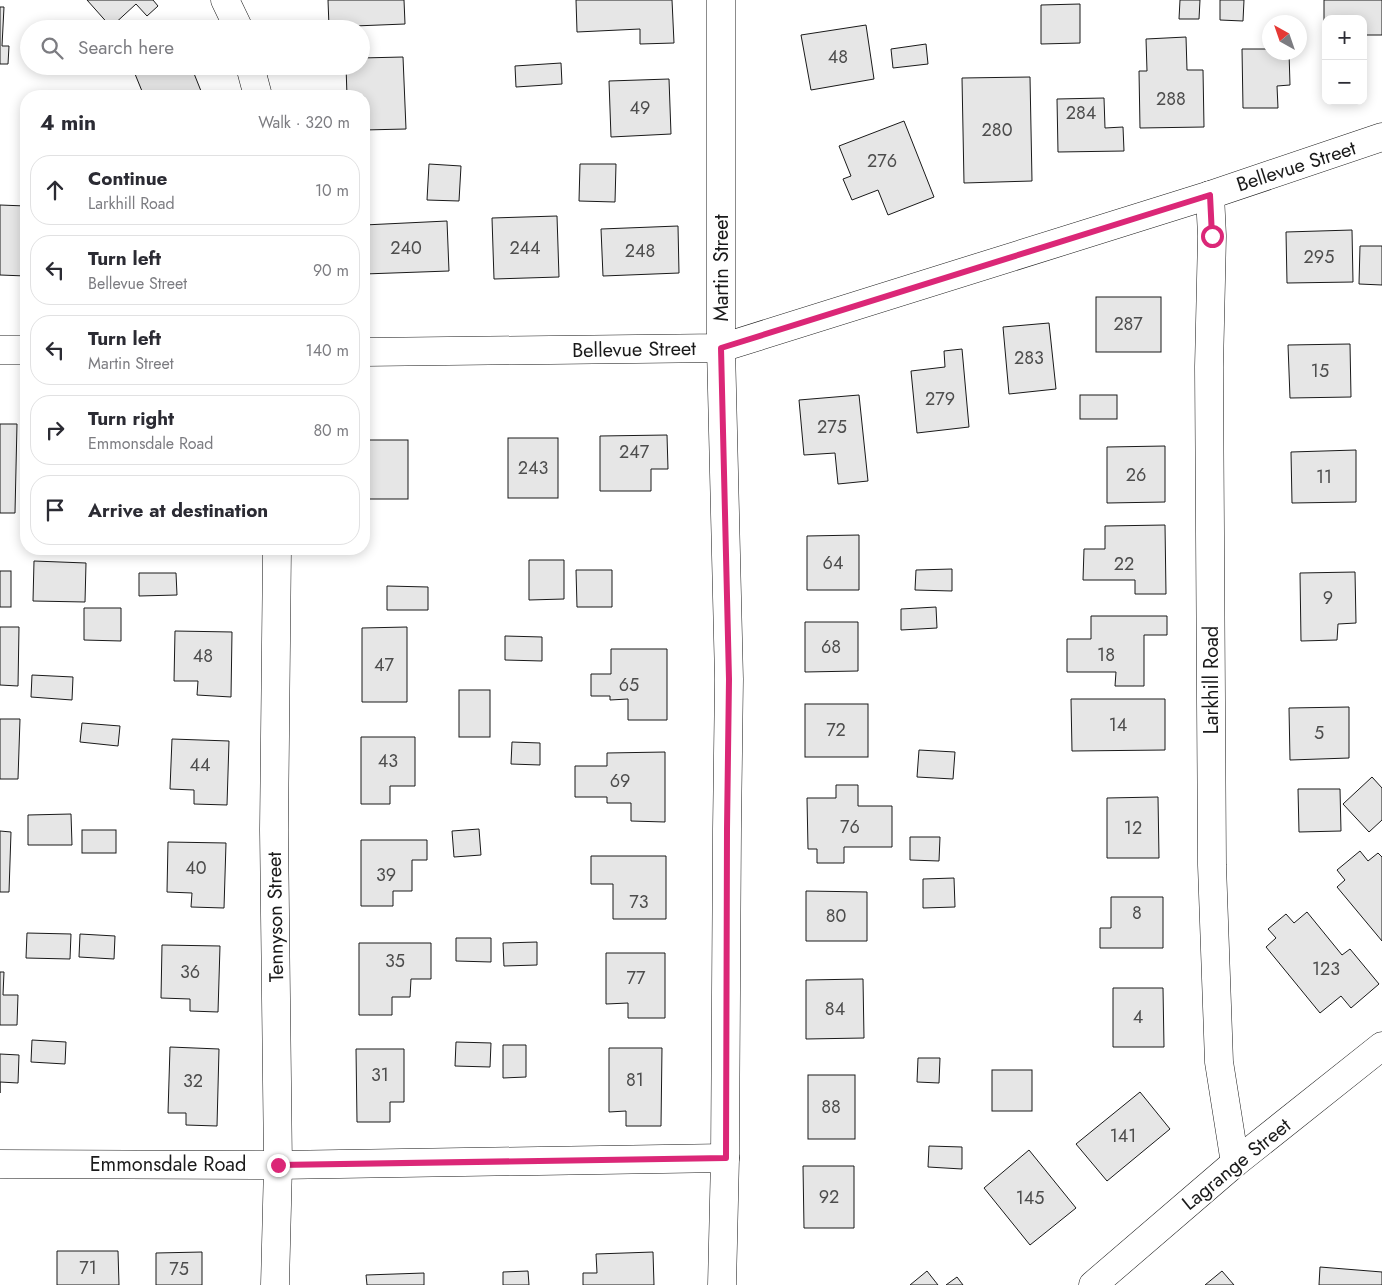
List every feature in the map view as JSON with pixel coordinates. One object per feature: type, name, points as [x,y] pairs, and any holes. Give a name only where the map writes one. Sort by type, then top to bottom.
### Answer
[{"type":"street","points":[[225,0],[235,20]]},
{"type":"street","name":"Martin Street","points":[[722,0],[721,348],[729,679],[726,1158],[722,1285]]},
{"type":"street","points":[[252,75],[256,90]]},
{"type":"street","name":"Bellevue Street","points":[[370,352],[721,348],[1210,195],[1382,137]]},
{"type":"street","name":"Larkhill Road","points":[[1210,195],[1212,236],[1209,377],[1213,875],[1219,1062],[1235,1163]]},
{"type":"street","points":[[0,350],[20,350]]},
{"type":"street","name":"Tennyson Street","points":[[275,1285],[278,1165],[274,830],[276,555]]},
{"type":"street","name":"Lagrange Street","points":[[1094,1285],[1235,1163],[1382,1046]]},
{"type":"street","name":"Emmonsdale Road","points":[[0,1164],[278,1165],[726,1158]]},
{"type":"building","points":[[87,0],[153,0],[158,6],[147,16],[136,4],[119,20],[105,20]]},
{"type":"building","points":[[328,0],[404,0],[405,24],[370,25],[370,20],[329,20]]},
{"type":"building","points":[[576,0],[672,0],[674,43],[640,44],[640,29],[577,32]]},
{"type":"building","points":[[1180,0],[1200,0],[1199,19],[1179,19]]},
{"type":"building","points":[[1220,0],[1244,0],[1243,21],[1220,20]]},
{"type":"building","points":[[1324,0],[1382,0],[1382,35],[1367,35],[1367,15],[1324,15]]},
{"type":"building","points":[[1080,4],[1080,43],[1041,44],[1041,5]]},
{"type":"building","points":[[0,7],[4,7],[2,46],[9,46],[8,64],[0,64]]},
{"type":"building","points":[[866,25],[874,79],[811,90],[801,35]]},
{"type":"building","points":[[1186,37],[1187,70],[1203,70],[1204,127],[1140,128],[1139,71],[1147,71],[1146,39]]},
{"type":"building","points":[[926,44],[928,64],[893,68],[891,49]]},
{"type":"building","points":[[1242,49],[1262,49],[1262,60],[1289,60],[1290,85],[1277,86],[1278,108],[1243,108]]},
{"type":"building","points":[[403,57],[406,129],[370,130],[370,90],[347,90],[346,75],[370,75],[370,58]]},
{"type":"building","points":[[561,63],[562,84],[516,87],[515,66]]},
{"type":"building","points":[[135,75],[195,75],[201,90],[142,90]]},
{"type":"building","points":[[1030,77],[1032,181],[964,183],[962,78]]},
{"type":"building","points":[[669,79],[671,134],[611,137],[609,81]]},
{"type":"building","points":[[1104,98],[1105,128],[1123,127],[1124,151],[1058,152],[1057,99]]},
{"type":"building","points":[[904,121],[934,197],[888,215],[878,190],[852,200],[843,179],[851,176],[839,146]]},
{"type":"building","points":[[429,164],[461,166],[459,201],[427,200]]},
{"type":"building","points":[[580,164],[616,164],[615,202],[579,201]]},
{"type":"building","points":[[0,205],[20,206],[20,276],[0,275]]},
{"type":"building","points":[[557,216],[559,277],[494,279],[492,218]]},
{"type":"building","points":[[447,221],[449,271],[370,274],[370,225]]},
{"type":"building","points":[[678,226],[679,273],[603,276],[601,229]]},
{"type":"building","points":[[1352,230],[1353,282],[1287,283],[1286,232]]},
{"type":"building","points":[[1360,246],[1382,246],[1382,285],[1359,284]]},
{"type":"building","points":[[1096,297],[1161,297],[1161,352],[1096,352]]},
{"type":"building","points":[[1049,323],[1056,389],[1009,394],[1003,327]]},
{"type":"building","points":[[1350,344],[1351,397],[1290,398],[1288,345]]},
{"type":"building","points":[[962,349],[969,427],[917,433],[911,371],[945,367],[944,351]]},
{"type":"building","points":[[859,395],[868,481],[838,484],[835,453],[804,455],[799,400]]},
{"type":"building","points":[[1080,395],[1117,395],[1117,419],[1080,419]]},
{"type":"building","points":[[0,424],[17,424],[15,513],[0,513]]},
{"type":"building","points":[[667,435],[668,469],[651,469],[651,491],[600,491],[600,436]]},
{"type":"building","points":[[508,438],[558,438],[558,498],[508,498]]},
{"type":"building","points":[[370,440],[408,440],[408,499],[370,499]]},
{"type":"building","points":[[1165,446],[1165,502],[1107,503],[1107,447]]},
{"type":"building","points":[[1356,450],[1356,502],[1292,503],[1291,452]]},
{"type":"building","points":[[1165,525],[1166,594],[1135,594],[1135,580],[1083,580],[1084,549],[1105,549],[1105,526]]},
{"type":"building","points":[[859,535],[859,590],[807,590],[807,536]]},
{"type":"building","points":[[529,560],[564,560],[564,599],[529,600]]},
{"type":"building","points":[[34,561],[86,563],[85,602],[33,601]]},
{"type":"building","points":[[952,569],[952,591],[915,590],[916,570]]},
{"type":"building","points":[[576,570],[612,570],[612,607],[577,607]]},
{"type":"building","points":[[0,571],[11,571],[11,607],[0,607]]},
{"type":"building","points":[[1355,572],[1356,623],[1338,624],[1337,640],[1301,641],[1300,573]]},
{"type":"building","points":[[139,573],[176,573],[177,595],[139,596]]},
{"type":"building","points":[[387,586],[428,587],[428,610],[387,610]]},
{"type":"building","points":[[936,607],[937,628],[901,630],[901,609]]},
{"type":"building","points":[[84,608],[121,608],[121,641],[84,640]]},
{"type":"building","points":[[1091,616],[1167,616],[1167,635],[1144,635],[1144,686],[1115,686],[1116,672],[1067,672],[1067,639],[1091,639]]},
{"type":"building","points":[[805,622],[858,622],[858,671],[805,672]]},
{"type":"building","points":[[0,627],[19,627],[18,686],[0,685]]},
{"type":"building","points":[[407,627],[407,702],[362,702],[362,628]]},
{"type":"building","points":[[175,631],[232,632],[231,697],[197,695],[198,681],[174,681]]},
{"type":"building","points":[[505,636],[542,637],[542,661],[505,660]]},
{"type":"building","points":[[611,649],[667,649],[667,720],[628,720],[628,699],[610,700],[610,696],[591,696],[591,674],[611,674]]},
{"type":"building","points":[[32,675],[73,677],[72,700],[31,697]]},
{"type":"building","points":[[459,690],[490,690],[490,737],[459,737]]},
{"type":"building","points":[[1071,699],[1165,699],[1165,750],[1072,751]]},
{"type":"building","points":[[805,704],[868,704],[868,757],[805,757]]},
{"type":"building","points":[[1349,707],[1349,758],[1290,760],[1289,708]]},
{"type":"building","points":[[0,719],[20,719],[18,779],[0,779]]},
{"type":"building","points":[[82,723],[120,726],[118,746],[80,742]]},
{"type":"building","points":[[361,737],[415,737],[415,786],[390,786],[390,804],[361,804]]},
{"type":"building","points":[[172,739],[229,741],[227,805],[194,804],[194,790],[170,789]]},
{"type":"building","points":[[512,742],[540,743],[540,765],[511,764]]},
{"type":"building","points":[[919,750],[955,752],[953,779],[917,777]]},
{"type":"building","points":[[665,752],[665,822],[631,821],[631,803],[607,803],[607,797],[575,797],[575,766],[607,766],[607,753]]},
{"type":"building","points":[[1372,777],[1382,788],[1382,820],[1369,832],[1343,804]]},
{"type":"building","points":[[836,785],[858,785],[858,806],[892,806],[892,847],[844,847],[844,863],[817,863],[817,849],[808,849],[807,798],[836,798]]},
{"type":"building","points":[[1298,789],[1340,789],[1341,831],[1299,832]]},
{"type":"building","points":[[1158,797],[1159,858],[1107,858],[1107,798]]},
{"type":"building","points":[[71,814],[72,845],[28,845],[28,815]]},
{"type":"building","points":[[479,829],[481,855],[454,857],[452,831]]},
{"type":"building","points":[[82,830],[116,830],[116,853],[82,853]]},
{"type":"building","points":[[0,831],[11,832],[9,892],[0,892]]},
{"type":"building","points":[[910,837],[940,837],[939,861],[910,860]]},
{"type":"building","points":[[361,840],[427,840],[427,860],[412,860],[412,891],[393,891],[393,906],[361,906]]},
{"type":"building","points":[[168,842],[226,843],[224,908],[191,907],[192,893],[167,892]]},
{"type":"building","points":[[1360,851],[1368,861],[1378,853],[1382,857],[1382,941],[1337,887],[1345,880],[1337,870]]},
{"type":"building","points":[[591,856],[666,856],[666,919],[613,919],[613,884],[591,884]]},
{"type":"building","points":[[954,878],[955,907],[923,908],[923,879]]},
{"type":"building","points":[[806,891],[867,892],[867,941],[806,941]]},
{"type":"building","points":[[1111,897],[1163,897],[1163,948],[1100,948],[1100,928],[1111,928]]},
{"type":"building","points":[[1307,912],[1342,955],[1350,949],[1379,984],[1351,1008],[1341,996],[1320,1013],[1266,947],[1276,938],[1268,929],[1286,914],[1294,923]]},
{"type":"building","points":[[27,933],[71,934],[70,959],[26,958]]},
{"type":"building","points":[[80,934],[115,936],[114,959],[79,957]]},
{"type":"building","points":[[456,938],[491,938],[491,962],[456,961]]},
{"type":"building","points":[[537,942],[537,965],[504,966],[503,943]]},
{"type":"building","points":[[359,943],[431,943],[431,979],[411,979],[410,997],[392,997],[392,1015],[359,1015]]},
{"type":"building","points":[[162,945],[220,946],[218,1012],[190,1011],[190,999],[161,998]]},
{"type":"building","points":[[606,953],[665,953],[665,1018],[628,1018],[628,1003],[606,1004]]},
{"type":"building","points":[[0,972],[4,972],[3,995],[18,995],[17,1025],[0,1025]]},
{"type":"building","points":[[863,979],[864,1038],[806,1039],[806,980]]},
{"type":"building","points":[[1113,988],[1163,988],[1164,1047],[1113,1047]]},
{"type":"building","points":[[32,1040],[66,1042],[65,1064],[31,1062]]},
{"type":"building","points":[[456,1042],[491,1043],[490,1067],[455,1066]]},
{"type":"building","points":[[503,1045],[526,1045],[526,1077],[503,1078]]},
{"type":"building","points":[[170,1047],[219,1049],[217,1126],[186,1125],[186,1113],[168,1113]]},
{"type":"building","points":[[609,1048],[662,1048],[661,1126],[626,1126],[626,1111],[609,1112]]},
{"type":"building","points":[[356,1049],[404,1049],[404,1102],[390,1102],[390,1122],[357,1122]]},
{"type":"building","points":[[0,1054],[19,1055],[18,1083],[0,1082]]},
{"type":"building","points":[[918,1058],[940,1058],[939,1083],[917,1082]]},
{"type":"building","points":[[992,1070],[1032,1070],[1032,1111],[992,1111]]},
{"type":"building","points":[[808,1075],[855,1075],[855,1139],[808,1139]]},
{"type":"building","points":[[1140,1092],[1170,1129],[1107,1181],[1076,1144]]},
{"type":"building","points":[[929,1146],[962,1147],[962,1169],[928,1167]]},
{"type":"building","points":[[1029,1150],[1076,1208],[1030,1245],[984,1188]]},
{"type":"building","points":[[803,1166],[854,1166],[854,1228],[804,1228]]},
{"type":"building","points":[[57,1251],[118,1251],[119,1285],[57,1285]]},
{"type":"building","points":[[202,1252],[202,1285],[156,1285],[156,1253]]},
{"type":"building","points":[[653,1252],[654,1285],[583,1285],[583,1273],[597,1273],[596,1254]]},
{"type":"building","points":[[1320,1267],[1382,1272],[1382,1285],[1319,1285]]},
{"type":"building","points":[[528,1271],[529,1285],[503,1285],[503,1272]]},
{"type":"building","points":[[927,1271],[938,1285],[910,1285]]},
{"type":"building","points":[[1222,1271],[1234,1285],[1205,1285]]},
{"type":"building","points":[[424,1273],[424,1285],[367,1285],[366,1275]]},
{"type":"building","points":[[957,1277],[963,1285],[946,1285]]},
{"type":"route","points":[[278,1165],[726,1158],[729,679],[721,348],[1210,195],[1212,236]]}]
